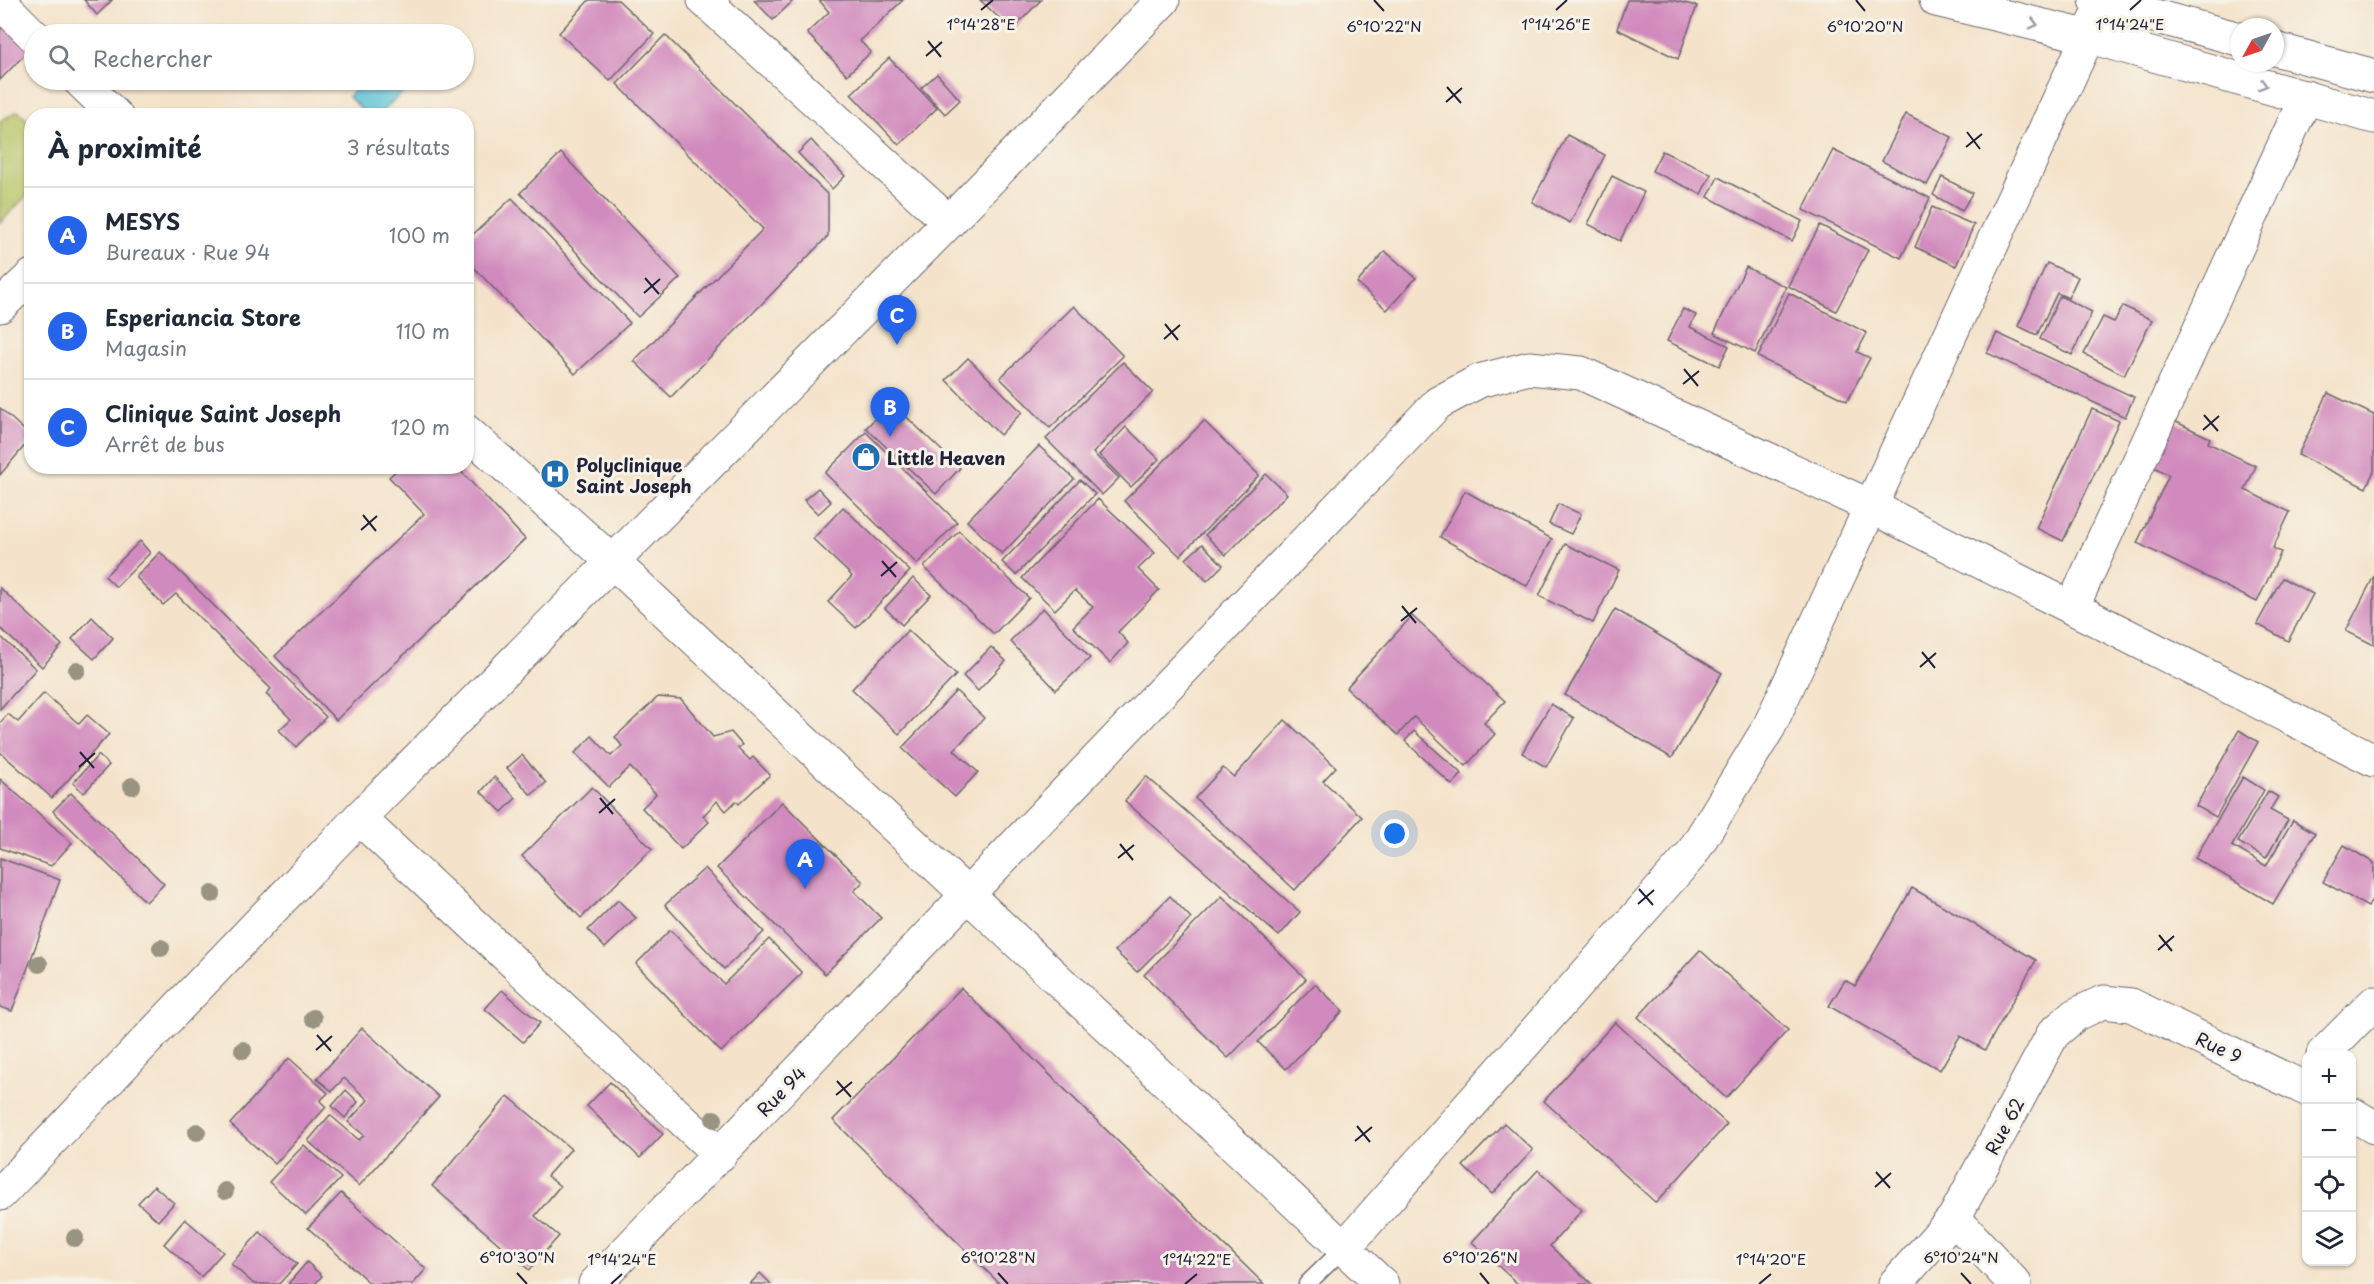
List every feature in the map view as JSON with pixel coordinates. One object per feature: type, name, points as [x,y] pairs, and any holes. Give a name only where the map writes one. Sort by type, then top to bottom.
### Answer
[{"type":"street","points":[[704,0],[949,222]]},
{"type":"street","points":[[0,1194],[359,818],[949,222],[1163,0]]},
{"type":"street","points":[[1936,0],[2090,37],[2374,117]]},
{"type":"street","points":[[1344,1248],[1690,855],[1769,727],[2090,37],[2100,1],[2230,37]]},
{"type":"street","points":[[0,2],[24,26]]},
{"type":"street","points":[[2284,51],[2374,76]]},
{"type":"street","points":[[90,90],[108,108]]},
{"type":"street","points":[[2072,608],[2306,97]]},
{"type":"street","points":[[0,306],[24,284]]},
{"type":"street","name":"Rue 94","points":[[595,1284],[1438,402],[1479,381],[1529,368],[1581,373],[1872,507],[2374,760]]},
{"type":"street","points":[[474,438],[613,562],[967,897],[1382,1284]]},
{"type":"street","points":[[359,818],[720,1155]]},
{"type":"street","name":"Rue 62","points":[[1895,1284],[1954,1218],[2053,1034],[2075,1015],[2103,1002],[2131,1005]]},
{"type":"street","points":[[2327,1050],[2374,1003]]},
{"type":"street","name":"Rue 9","points":[[2131,1005],[2302,1080]]},
{"type":"street","points":[[2356,1116],[2374,1127]]},
{"type":"street","points":[[1954,1218],[2015,1284]]},
{"type":"lane","points":[[1307,1284],[1344,1248]]},
{"type":"green space","points":[[18,111],[24,117],[24,198],[0,223],[0,121]]},
{"type":"water","points":[[354,90],[405,90],[386,108],[360,108],[348,96]]},
{"type":"building","points":[[84,0],[112,0],[97,15]]},
{"type":"building","points":[[589,0],[618,0],[654,34],[610,81],[559,33]]},
{"type":"building","points":[[754,0],[794,0],[773,20]]},
{"type":"building","points":[[819,0],[903,0],[860,41],[871,52],[847,75],[807,33],[829,12]]},
{"type":"building","points":[[980,0],[1041,0],[1012,30]]},
{"type":"building","points":[[1627,0],[1671,0],[1697,6],[1678,59],[1617,29]]},
{"type":"building","points":[[6,24],[24,41],[24,55],[0,80],[0,30]]},
{"type":"building","points":[[665,35],[828,195],[828,236],[671,397],[634,361],[763,229],[617,84]]},
{"type":"building","points":[[889,58],[937,108],[899,145],[851,94]]},
{"type":"building","points":[[937,74],[960,100],[945,114],[921,88]]},
{"type":"building","points":[[1906,114],[1952,137],[1927,185],[1882,161]]},
{"type":"building","points":[[1567,135],[1605,155],[1570,223],[1532,202]]},
{"type":"building","points":[[811,140],[845,176],[832,189],[798,153]]},
{"type":"building","points":[[1833,150],[1930,198],[1901,258],[1803,210]]},
{"type":"building","points":[[1662,151],[1711,174],[1701,194],[1652,171]]},
{"type":"building","points":[[561,153],[680,278],[638,317],[520,193]]},
{"type":"building","points":[[1612,176],[1644,192],[1620,241],[1588,224]]},
{"type":"building","points":[[1718,177],[1802,221],[1792,241],[1708,197]]},
{"type":"building","points":[[1942,177],[1972,193],[1962,211],[1933,195]]},
{"type":"building","points":[[512,198],[630,323],[575,374],[474,267],[474,234]]},
{"type":"building","points":[[1932,207],[1974,225],[1956,266],[1915,247]]},
{"type":"building","points":[[1820,225],[1868,250],[1836,311],[1788,286]]},
{"type":"building","points":[[1385,251],[1416,278],[1387,310],[1357,283]]},
{"type":"building","points":[[2047,263],[2078,277],[2068,298],[2057,293],[2037,335],[2018,326]]},
{"type":"building","points":[[1746,267],[1786,287],[1755,353],[1714,333]]},
{"type":"building","points":[[1789,293],[1867,333],[1857,352],[1870,358],[1847,401],[1758,357]]},
{"type":"building","points":[[2060,296],[2092,312],[2072,355],[2040,339]]},
{"type":"building","points":[[1074,306],[1123,356],[1050,428],[1000,378]]},
{"type":"building","points":[[2123,306],[2152,320],[2124,375],[2084,354],[2103,317],[2114,322]]},
{"type":"building","points":[[1683,309],[1696,315],[1690,327],[1729,346],[1719,366],[1667,341]]},
{"type":"building","points":[[1997,333],[2134,397],[2125,417],[1987,353]]},
{"type":"building","points":[[968,358],[1022,412],[1000,435],[946,380]]},
{"type":"building","points":[[1123,362],[1153,392],[1093,453],[1119,478],[1102,495],[1046,439]]},
{"type":"building","points":[[2328,393],[2374,415],[2374,471],[2366,488],[2298,455]]},
{"type":"building","points":[[891,402],[960,468],[936,494],[866,428]]},
{"type":"building","points":[[0,408],[24,430],[24,446],[0,475]]},
{"type":"building","points":[[2092,409],[2119,421],[2063,541],[2036,528]]},
{"type":"building","points":[[1204,421],[1259,475],[1180,556],[1124,501]]},
{"type":"building","points":[[2174,421],[2210,438],[2208,443],[2256,466],[2245,490],[2290,512],[2273,548],[2281,552],[2257,602],[2137,543],[2169,475],[2152,466]]},
{"type":"building","points":[[1126,427],[1159,459],[1131,487],[1099,455]]},
{"type":"building","points":[[866,432],[957,522],[917,564],[825,473]]},
{"type":"building","points":[[1039,446],[1074,479],[1002,554],[967,521]]},
{"type":"building","points":[[392,474],[464,474],[525,539],[336,720],[275,656],[424,514],[389,477]]},
{"type":"building","points":[[1266,474],[1287,494],[1226,555],[1205,535]]},
{"type":"building","points":[[1080,480],[1095,494],[1016,575],[1002,562]]},
{"type":"building","points":[[818,488],[831,502],[818,514],[804,500]]},
{"type":"building","points":[[1465,491],[1552,539],[1527,586],[1440,537]]},
{"type":"building","points":[[1098,499],[1155,553],[1138,569],[1159,590],[1118,632],[1128,643],[1110,663],[1073,627],[1093,607],[1075,590],[1055,610],[1022,578]]},
{"type":"building","points":[[1558,504],[1581,514],[1571,534],[1549,524]]},
{"type":"building","points":[[843,507],[910,571],[856,628],[828,602],[852,576],[813,539]]},
{"type":"building","points":[[959,531],[1029,598],[994,634],[924,567]]},
{"type":"building","points":[[140,541],[150,553],[116,587],[105,576]]},
{"type":"building","points":[[1202,544],[1223,565],[1207,581],[1186,559]]},
{"type":"building","points":[[1565,544],[1619,570],[1593,623],[1539,596]]},
{"type":"building","points":[[160,552],[326,717],[296,747],[279,730],[291,719],[266,694],[271,689],[176,594],[163,605],[136,577]]},
{"type":"building","points":[[2374,576],[2374,645],[2346,631]]},
{"type":"building","points":[[913,578],[931,595],[902,625],[885,608]]},
{"type":"building","points":[[2282,578],[2313,594],[2288,641],[2257,624]]},
{"type":"building","points":[[0,588],[62,645],[42,667],[0,628]]},
{"type":"building","points":[[1043,608],[1090,658],[1056,690],[1010,641]]},
{"type":"building","points":[[1615,609],[1722,673],[1672,758],[1565,695]]},
{"type":"building","points":[[1412,616],[1505,701],[1484,723],[1495,734],[1466,766],[1414,717],[1398,735],[1346,688]]},
{"type":"building","points":[[92,617],[113,638],[94,659],[72,639]]},
{"type":"building","points":[[908,630],[956,675],[899,734],[852,689]]},
{"type":"building","points":[[0,636],[36,669],[0,709]]},
{"type":"building","points":[[991,647],[1006,661],[978,691],[963,676]]},
{"type":"building","points":[[956,691],[984,718],[954,750],[978,772],[955,797],[902,748]]},
{"type":"building","points":[[44,693],[79,724],[87,715],[109,734],[52,798],[0,752],[0,723],[8,714],[18,722]]},
{"type":"building","points":[[658,697],[681,699],[713,737],[731,732],[742,745],[738,748],[750,760],[753,757],[770,775],[739,804],[736,801],[726,811],[717,801],[703,816],[709,822],[681,849],[642,808],[656,794],[630,767],[609,787],[575,753],[592,736],[611,756],[622,746],[615,737]]},
{"type":"building","points":[[1551,704],[1574,718],[1546,767],[1522,753]]},
{"type":"building","points":[[1285,720],[1336,767],[1323,781],[1362,817],[1295,890],[1195,798],[1223,768],[1234,777]]},
{"type":"building","points":[[2239,730],[2258,742],[2216,817],[2196,806]]},
{"type":"building","points":[[1414,731],[1462,774],[1452,785],[1405,741]]},
{"type":"building","points":[[98,755],[109,765],[84,793],[73,783]]},
{"type":"building","points":[[522,755],[546,783],[531,795],[507,768]]},
{"type":"building","points":[[1146,776],[1300,912],[1279,936],[1125,801]]},
{"type":"building","points":[[494,777],[516,798],[502,812],[481,792]]},
{"type":"building","points":[[2243,777],[2264,790],[2232,846],[2266,866],[2293,820],[2315,833],[2273,904],[2195,858]]},
{"type":"building","points":[[0,779],[72,843],[51,866],[0,848]]},
{"type":"building","points":[[592,787],[652,849],[581,918],[522,856]]},
{"type":"building","points":[[2268,791],[2278,797],[2270,810],[2288,820],[2266,858],[2238,842]]},
{"type":"building","points":[[71,793],[164,884],[146,902],[53,811]]},
{"type":"building","points":[[782,802],[863,882],[854,891],[881,918],[825,974],[717,868]]},
{"type":"building","points":[[2344,845],[2374,863],[2374,896],[2368,907],[2323,882]]},
{"type":"building","points":[[0,858],[60,880],[12,1011],[0,1007]]},
{"type":"building","points":[[705,868],[764,932],[724,969],[665,905]]},
{"type":"building","points":[[1912,888],[2036,960],[1985,1050],[1960,1036],[1940,1070],[1829,1006],[1845,980],[1855,986]]},
{"type":"building","points":[[1170,896],[1191,918],[1137,972],[1115,951]]},
{"type":"building","points":[[1222,896],[1306,979],[1228,1058],[1144,975]]},
{"type":"building","points":[[618,900],[636,918],[605,948],[588,930]]},
{"type":"building","points":[[670,930],[724,984],[769,939],[802,973],[721,1052],[636,964]]},
{"type":"building","points":[[1700,950],[1788,1030],[1726,1098],[1638,1017]]},
{"type":"building","points":[[1315,984],[1343,1011],[1286,1069],[1258,1042]]},
{"type":"building","points":[[961,988],[1264,1284],[1000,1284],[833,1120]]},
{"type":"building","points":[[502,990],[540,1023],[523,1042],[485,1009]]},
{"type":"building","points":[[1615,1022],[1727,1124],[1656,1203],[1544,1101]]},
{"type":"building","points":[[362,1028],[439,1097],[359,1186],[308,1141],[330,1115],[359,1140],[364,1135],[348,1122],[368,1100],[344,1078],[332,1091],[317,1079]]},
{"type":"building","points":[[289,1058],[328,1093],[320,1101],[326,1107],[275,1164],[230,1124]]},
{"type":"building","points":[[610,1082],[663,1134],[640,1158],[587,1106]]},
{"type":"building","points":[[346,1090],[358,1102],[345,1118],[332,1106]]},
{"type":"building","points":[[508,1096],[571,1149],[547,1176],[560,1186],[535,1216],[559,1236],[529,1270],[432,1186]]},
{"type":"building","points":[[1504,1123],[1533,1150],[1492,1194],[1463,1166]]},
{"type":"building","points":[[304,1145],[341,1178],[306,1215],[269,1182]]},
{"type":"building","points":[[1538,1170],[1582,1210],[1550,1246],[1592,1284],[1518,1284],[1472,1242]]},
{"type":"building","points":[[154,1186],[174,1203],[158,1221],[138,1203]]},
{"type":"building","points":[[341,1193],[426,1269],[413,1284],[371,1284],[308,1228]]},
{"type":"building","points":[[185,1219],[223,1252],[201,1277],[164,1244]]},
{"type":"building","points":[[260,1232],[297,1264],[279,1284],[254,1284],[231,1264]]},
{"type":"building","points":[[307,1262],[322,1276],[315,1284],[288,1284]]},
{"type":"building","points":[[760,1273],[771,1284],[750,1284]]},
{"type":"place","name":"Clinique Saint Joseph","points":[[897,345]]},
{"type":"place","name":"Esperiancia Store","points":[[890,437]]},
{"type":"place","name":"Little Heaven","points":[[866,457]]},
{"type":"place","name":"Polyclinique Saint Joseph","points":[[555,474]]},
{"type":"place","name":"MESYS","points":[[805,889]]}]
